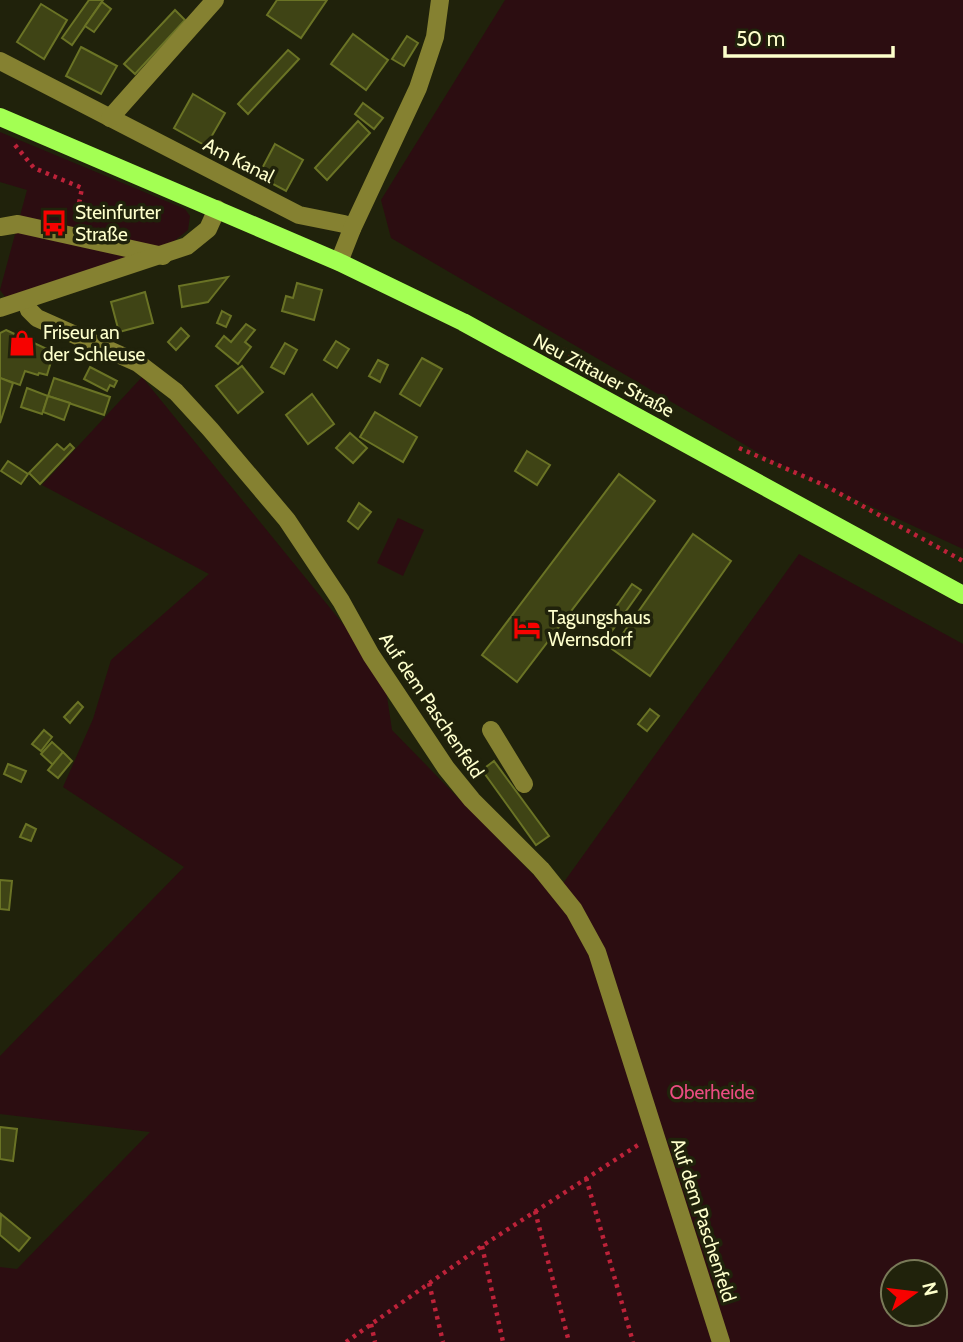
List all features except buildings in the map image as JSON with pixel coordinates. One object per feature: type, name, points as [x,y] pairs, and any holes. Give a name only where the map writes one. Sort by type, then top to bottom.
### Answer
[{"type":"main road","name":"Neu Zittauer Straße","points":[[0,117],[339,262],[463,322],[963,595]]},
{"type":"street","points":[[110,118],[215,0]]},
{"type":"street","points":[[339,262],[418,88],[435,37],[440,0]]},
{"type":"street","name":"Am Kanal","points":[[0,61],[299,215],[344,224],[352,229]]},
{"type":"street","points":[[0,308],[187,246],[208,229],[217,209]]},
{"type":"street","points":[[0,227],[18,224],[163,256]]},
{"type":"street","name":"Auf dem Paschenfeld","points":[[26,301],[29,310],[37,318],[127,358],[176,392],[210,429],[287,520],[341,601],[371,655],[446,768],[472,800],[541,869],[574,910],[597,952],[721,1342]]},
{"type":"street","points":[[491,730],[524,784]]},
{"type":"path","points":[[18,125],[12,142],[34,168],[82,188],[73,236]]},
{"type":"path","points":[[564,350],[593,370]]},
{"type":"path","points":[[737,447],[826,486],[963,561]]},
{"type":"path","points":[[346,1342],[482,1246],[654,1135]]},
{"type":"path","points":[[586,1178],[633,1342]]},
{"type":"path","points":[[535,1211],[569,1342]]},
{"type":"path","points":[[482,1246],[503,1342]]},
{"type":"path","points":[[429,1283],[443,1342]]},
{"type":"path","points":[[371,1324],[375,1342]]},
{"type":"green space","points":[[505,0],[963,0],[963,549],[771,460],[391,238],[381,200]]},
{"type":"green space","points":[[0,132],[185,209],[190,216],[188,230],[173,242],[6,298],[0,290],[27,190],[0,182]]},
{"type":"green space","name":"Oberheide","points":[[142,377],[352,635],[386,690],[392,730],[554,896],[799,554],[963,644],[963,1342],[0,1342],[0,1267],[17,1269],[150,1132],[0,1114],[0,1056],[184,867],[63,787],[93,719],[111,660],[209,574],[42,485]]},
{"type":"green space","points":[[398,518],[424,530],[403,576],[377,563]]},
{"type":"place","name":"Steinfurter Straße","points":[[54,223]]},
{"type":"place","name":"Friseur an der Schleuse","points":[[22,343]]},
{"type":"place","name":"Tagungshaus Wernsdorf","points":[[527,628]]}]
